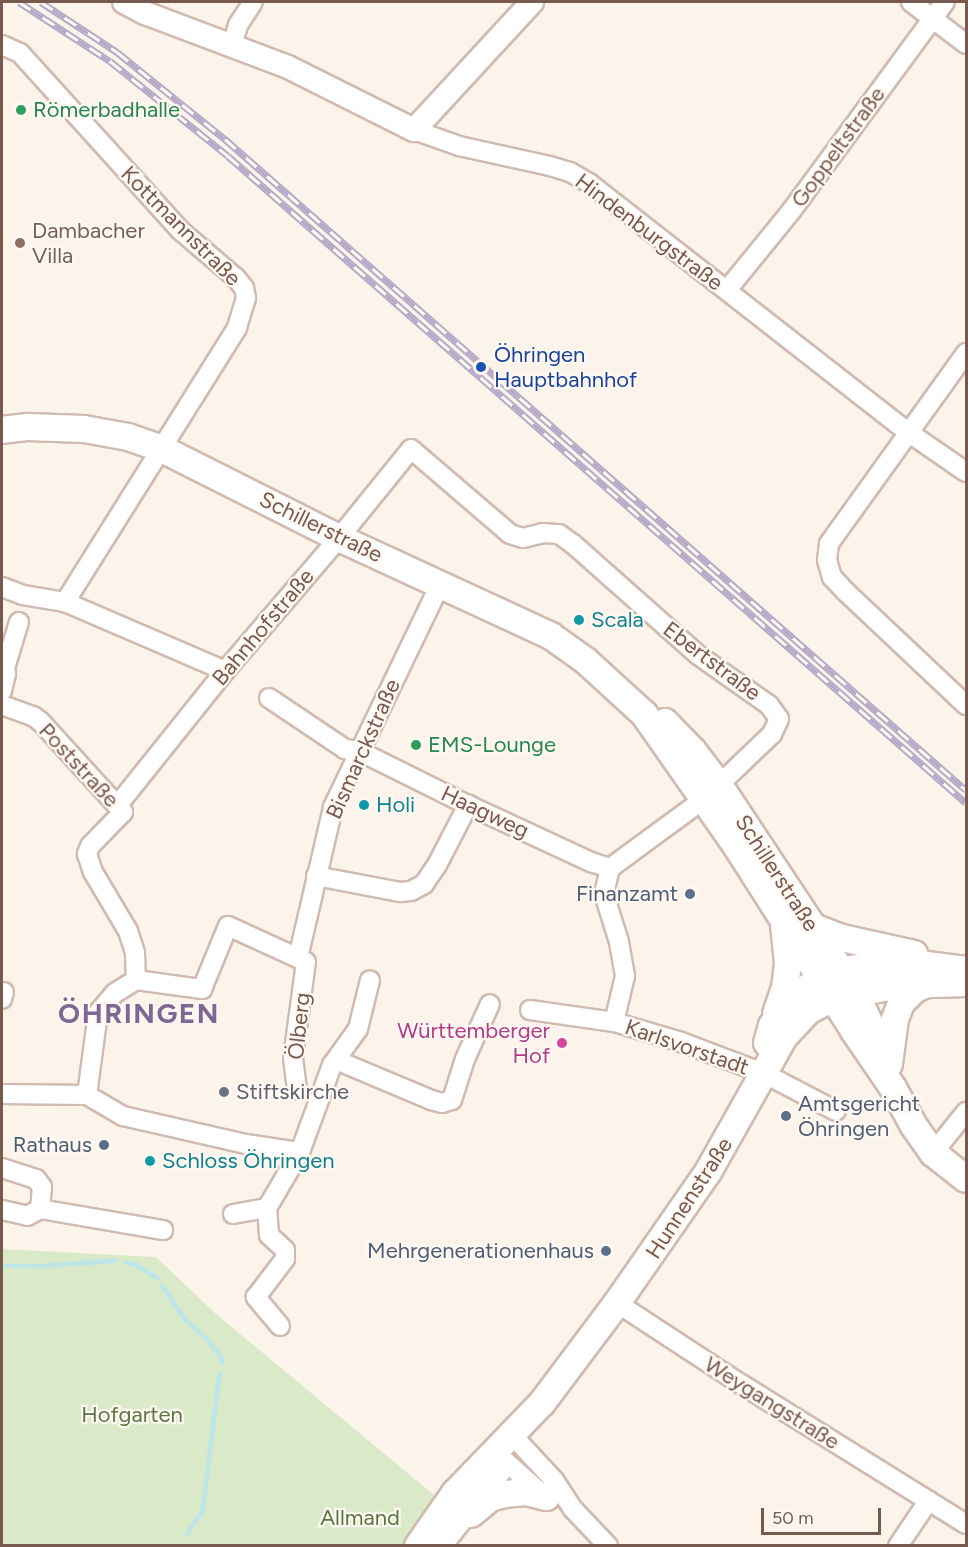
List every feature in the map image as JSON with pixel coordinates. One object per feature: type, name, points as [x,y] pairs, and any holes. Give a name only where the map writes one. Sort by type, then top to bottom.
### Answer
[{"type":"main road","name":"Schillerstraße","points":[[2,430],[28,427],[84,429],[128,437],[162,449],[339,538],[441,583],[551,636],[618,688],[644,714],[712,792],[813,927],[838,985]]},
{"type":"main road","name":"Schillerstraße","points":[[712,792],[782,917],[838,985]]},
{"type":"main road","points":[[763,1073],[764,1053],[785,988],[788,963],[782,917]]},
{"type":"main road","points":[[813,927],[842,939],[966,968]]},
{"type":"main road","points":[[772,1026],[791,1000],[838,985],[890,963],[966,968]]},
{"type":"main road","points":[[838,985],[966,983]]},
{"type":"main road","points":[[891,1076],[895,1018],[901,1003],[915,989],[927,984]]},
{"type":"main road","points":[[838,985],[933,1153],[966,1179]]},
{"type":"main road","name":"Hunnenstraße","points":[[441,1541],[617,1303],[708,1172],[784,1037],[808,1011],[838,985]]},
{"type":"main road","name":"Hunnenstraße","points":[[418,1545],[455,1493],[508,1448]]},
{"type":"main road","points":[[441,1541],[490,1498],[526,1492],[546,1497]]},
{"type":"street","name":"Hindenburgstraße","points":[[124,2],[145,13],[288,67],[414,130],[459,146],[570,172],[628,211],[908,432],[966,472]]},
{"type":"street","points":[[232,46],[238,25],[253,2]]},
{"type":"street","points":[[414,130],[532,2]]},
{"type":"street","points":[[911,2],[966,44]]},
{"type":"street","name":"Goppeltstraße","points":[[727,290],[792,210],[945,2]]},
{"type":"street","name":"Kottmannstraße","points":[[2,45],[20,53],[181,231],[244,288],[246,298],[237,328],[162,449]]},
{"type":"street","points":[[966,353],[829,544],[827,560],[832,577],[846,592],[966,705]]},
{"type":"street","points":[[65,602],[162,449]]},
{"type":"street","name":"Bahnhofstraße","points":[[136,981],[135,953],[128,931],[88,862],[87,854],[90,846],[225,671],[339,538],[411,449]]},
{"type":"street","name":"Ebertstraße","points":[[411,449],[510,534],[524,538],[543,533],[559,534],[573,544],[698,655],[769,705],[779,719],[772,734],[712,792]]},
{"type":"street","name":"Bismarckstraße","points":[[302,960],[316,876],[333,807],[441,583]]},
{"type":"street","points":[[2,587],[23,595],[65,602],[225,671]]},
{"type":"street","points":[[2,691],[5,668],[19,622]]},
{"type":"street","name":"Haagweg","points":[[269,698],[325,737],[345,748],[359,751],[468,805],[591,862],[610,868]]},
{"type":"street","name":"Poststraße","points":[[2,705],[33,716],[41,722],[120,809]]},
{"type":"street","points":[[614,1022],[625,976],[619,942],[604,894],[610,868],[712,792]]},
{"type":"street","points":[[316,876],[400,892],[411,891],[424,884],[437,865],[468,805]]},
{"type":"street","points":[[87,1095],[98,1013],[114,993],[136,981],[202,989],[228,926],[302,960]]},
{"type":"street","name":"Ölberg","points":[[297,1090],[293,1058],[302,960]]},
{"type":"street","points":[[279,1326],[256,1297],[285,1259],[285,1250],[268,1235],[267,1208],[300,1152],[336,1060],[358,1029],[370,980]]},
{"type":"street","points":[[336,1060],[431,1100],[442,1103],[452,1100],[465,1059],[490,1004]]},
{"type":"street","name":"Karlsvorstadt","points":[[530,1010],[614,1022],[681,1042],[763,1073],[836,1111]]},
{"type":"street","points":[[2,1094],[87,1095],[123,1116],[246,1144],[300,1152]]},
{"type":"street","points":[[933,1153],[966,1112]]},
{"type":"street","points":[[2,1168],[36,1179],[42,1187],[40,1209]]},
{"type":"street","points":[[233,1214],[267,1208]]},
{"type":"street","points":[[2,1210],[27,1216],[40,1209],[163,1230]]},
{"type":"street","name":"Weygangstraße","points":[[617,1303],[741,1384],[966,1524]]},
{"type":"street","points":[[508,1448],[546,1497],[573,1509]]},
{"type":"street","points":[[508,1448],[554,1480],[573,1509],[608,1545]]},
{"type":"street","points":[[898,1545],[929,1500]]},
{"type":"green space","name":"Hofgarten","points":[[2,1249],[156,1257],[216,1314],[446,1505],[418,1545],[2,1545]]},
{"type":"waterway","points":[[2,1266],[37,1266],[115,1260]]},
{"type":"waterway","points":[[125,1262],[135,1264],[157,1278]]},
{"type":"waterway","points":[[162,1285],[185,1319],[207,1339],[223,1360],[222,1363]]},
{"type":"waterway","points":[[187,1533],[202,1511],[219,1375]]},
{"type":"railway","points":[[19,2],[110,61],[228,156],[966,803]]},
{"type":"railway","points":[[41,2],[117,52],[225,139],[966,790]]},
{"type":"place","name":"Römerbadhalle","points":[[21,110]]},
{"type":"place","name":"Dambacher Villa","points":[[20,243]]},
{"type":"place","name":"Öhringen Hauptbahnhof","points":[[481,367]]},
{"type":"place","name":"Scala","points":[[579,620]]},
{"type":"place","name":"EMS-Lounge","points":[[416,745]]},
{"type":"place","name":"Holi","points":[[364,805]]},
{"type":"place","name":"Finanzamt","points":[[690,894]]},
{"type":"place","name":"Württemberger Hof","points":[[562,1043]]},
{"type":"place","name":"Stiftskirche","points":[[224,1092]]},
{"type":"place","name":"Amtsgericht Öhringen","points":[[786,1116]]},
{"type":"place","name":"Rathaus","points":[[104,1145]]},
{"type":"place","name":"Schloss Öhringen","points":[[150,1161]]},
{"type":"place","name":"Mehrgenerationenhaus","points":[[606,1251]]},
{"type":"district","name":"ÖHRINGEN","points":[[139,1013]]},
{"type":"park label","name":"Allmand","points":[[360,1518]]}]
